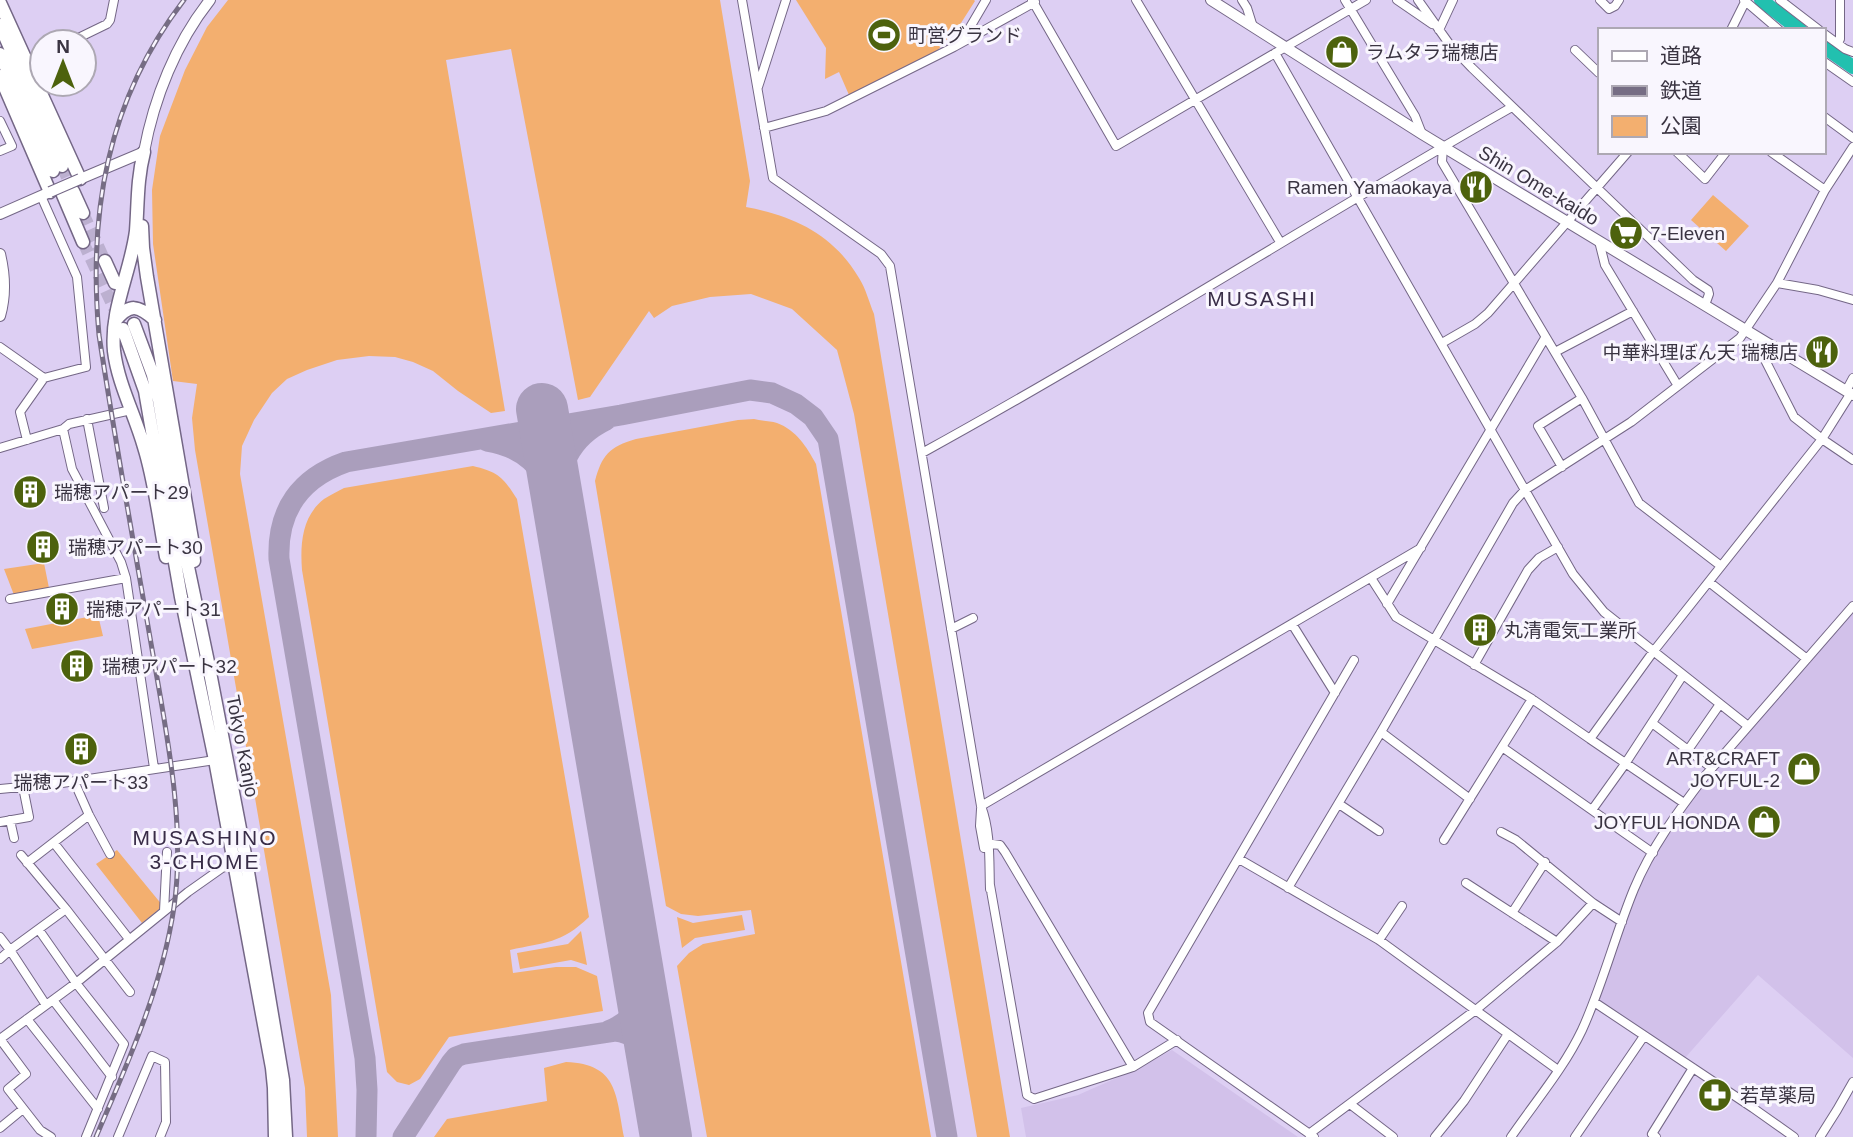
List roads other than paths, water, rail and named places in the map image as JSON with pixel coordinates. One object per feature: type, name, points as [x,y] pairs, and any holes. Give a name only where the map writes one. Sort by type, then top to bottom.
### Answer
[{"type":"highway","points":[[0,4],[26,62],[61,190],[83,213]]},
{"type":"highway","points":[[0,25],[57,169],[0,54]]},
{"type":"highway","points":[[0,76],[61,190],[83,242]]},
{"type":"highway","points":[[144,152],[143,248],[192,539],[195,599]]},
{"type":"highway","points":[[144,152],[139,171],[136,230],[124,325],[114,349],[117,370],[150,467],[174,599],[201,693]]},
{"type":"highway","points":[[105,261],[115,283]]},
{"type":"highway","points":[[124,325],[122,312],[132,308],[145,312],[155,320]]},
{"type":"highway","name":"Tokyo Kanjo","points":[[124,325],[153,375],[195,599],[272,1068],[275,1137]]},
{"type":"highway","name":"Tokyo Kanjo","points":[[124,325],[145,391],[181,597],[215,760],[240,862],[283,1080],[286,1137]]},
{"type":"main road","points":[[0,214],[144,152],[148,129],[163,84],[183,42],[210,0]]},
{"type":"main road","name":"Shin Ome-kaido","points":[[1211,0],[1443,147],[1850,393]]},
{"type":"main road","points":[[0,254],[5,278],[0,316]]},
{"type":"street","points":[[98,28],[110,20],[114,0]]},
{"type":"street","points":[[742,0],[774,178],[881,254],[890,266],[981,806],[979,816],[986,843],[990,889],[1027,1095],[1034,1099],[1133,1067],[1177,1040]]},
{"type":"street","points":[[757,89],[786,0]]},
{"type":"street","points":[[961,43],[986,0]]},
{"type":"street","points":[[1136,0],[1280,243]]},
{"type":"street","points":[[1242,0],[1253,27]]},
{"type":"street","points":[[1345,0],[1415,116],[1422,134]]},
{"type":"street","points":[[764,128],[826,111],[961,43],[1034,1],[1116,146],[1366,0]]},
{"type":"street","points":[[1397,0],[1437,28]]},
{"type":"street","points":[[1418,0],[1450,45],[1472,68],[1693,280],[1708,290],[1705,306]]},
{"type":"street","points":[[1437,28],[1453,0]]},
{"type":"street","points":[[1600,0],[1609,9],[1619,0]]},
{"type":"street","points":[[1732,28],[1745,0],[1777,28]]},
{"type":"street","points":[[1780,0],[1817,28]]},
{"type":"street","points":[[1838,43],[1840,0]]},
{"type":"street","points":[[1825,34],[1853,52]]},
{"type":"street","points":[[1574,50],[1598,72]]},
{"type":"street","points":[[1275,53],[1573,574],[1604,612],[1748,726]]},
{"type":"street","points":[[1825,62],[1853,82]]},
{"type":"street","points":[[922,453],[1512,107]]},
{"type":"street","points":[[1825,117],[1853,138]]},
{"type":"street","points":[[0,121],[12,146],[0,151]]},
{"type":"street","points":[[1443,147],[1442,162],[1606,439],[1639,503],[1721,566]]},
{"type":"street","points":[[1288,888],[1513,503],[1525,490],[1631,422],[1737,341],[1777,283],[1825,190],[1853,147]]},
{"type":"street","points":[[1442,343],[1475,324],[1488,313],[1626,154]]},
{"type":"street","points":[[1679,154],[1705,179],[1724,154]]},
{"type":"street","points":[[1774,154],[1825,190]]},
{"type":"street","points":[[27,440],[20,412],[44,378],[86,367],[77,277],[61,190]]},
{"type":"street","points":[[1599,241],[1605,265],[1678,386]]},
{"type":"street","points":[[1777,283],[1818,290],[1853,300]]},
{"type":"street","points":[[1555,352],[1633,311]]},
{"type":"street","points":[[1388,604],[1545,338]]},
{"type":"street","points":[[1761,339],[1762,354],[1789,408],[1802,424],[1853,460]]},
{"type":"street","points":[[0,347],[44,378]]},
{"type":"street","points":[[1590,739],[1654,652],[1822,439],[1850,393],[1853,379]]},
{"type":"street","points":[[1562,467],[1538,426],[1582,398]]},
{"type":"street","points":[[0,448],[63,429],[69,424],[131,410]]},
{"type":"street","points":[[87,419],[104,508]]},
{"type":"street","points":[[63,429],[72,469],[121,562],[126,578],[154,768]]},
{"type":"street","points":[[1475,666],[1528,570],[1539,558],[1558,547]]},
{"type":"street","points":[[981,806],[1421,548]]},
{"type":"street","points":[[10,599],[126,578]]},
{"type":"street","points":[[1371,578],[1396,617],[1532,699],[1684,803]]},
{"type":"street","points":[[1709,582],[1807,659]]},
{"type":"street","points":[[1511,1137],[1576,1042],[1594,1002],[1635,886],[1684,803],[1853,606]]},
{"type":"street","points":[[951,629],[973,618]]},
{"type":"street","points":[[1292,624],[1335,693]]},
{"type":"street","points":[[1354,660],[1147,1013],[1150,1022],[1312,1135],[1477,1009],[1557,942],[1593,903]]},
{"type":"street","points":[[1592,810],[1683,675]]},
{"type":"street","points":[[1444,840],[1532,699]]},
{"type":"street","points":[[1688,750],[1720,704]]},
{"type":"street","points":[[1652,723],[1712,768]]},
{"type":"street","points":[[1381,732],[1470,799]]},
{"type":"street","points":[[1502,747],[1653,853]]},
{"type":"street","points":[[0,789],[215,760]]},
{"type":"street","points":[[74,780],[89,816],[110,853]]},
{"type":"street","points":[[0,822],[29,817],[23,787]]},
{"type":"street","points":[[1339,804],[1379,831]]},
{"type":"street","points":[[89,816],[54,843],[24,859],[130,992]]},
{"type":"street","points":[[10,820],[13,838]]},
{"type":"street","points":[[1501,832],[1516,840],[1593,903],[1622,922]]},
{"type":"street","points":[[54,843],[129,939]]},
{"type":"street","points":[[986,843],[1000,845],[1005,852],[1133,1067]]},
{"type":"street","points":[[164,911],[167,852]]},
{"type":"street","points":[[1239,859],[1379,940],[1558,1070]]},
{"type":"street","points":[[51,1137],[40,1130],[8,1089],[26,1074],[0,1039],[76,983],[188,892],[222,868],[240,862]]},
{"type":"street","points":[[1512,913],[1545,862]]},
{"type":"street","points":[[1465,883],[1557,942]]},
{"type":"street","points":[[1379,940],[1402,906]]},
{"type":"street","points":[[0,959],[66,909]]},
{"type":"street","points":[[38,930],[124,1044],[86,1137]]},
{"type":"street","points":[[0,937],[111,1077]]},
{"type":"street","points":[[1594,1002],[1794,1137]]},
{"type":"street","points":[[27,1019],[98,1109]]},
{"type":"street","points":[[1435,1137],[1464,1101],[1508,1034]]},
{"type":"street","points":[[1575,1137],[1644,1036]]},
{"type":"street","points":[[118,1137],[152,1056],[165,1062],[166,1122],[160,1137]]},
{"type":"street","points":[[1657,1137],[1652,1134],[1693,1068]]},
{"type":"street","points":[[1820,1137],[1853,1082]]},
{"type":"street","points":[[1350,1104],[1393,1137]]},
{"type":"street","points":[[0,1128],[23,1109]]},
{"type":"waterway","points":[[1761,0],[1797,28]]},
{"type":"waterway","points":[[1825,47],[1853,67]]},
{"type":"tunnel","points":[[62,166],[73,191]]},
{"type":"tunnel","points":[[83,213],[105,261]]},
{"type":"tunnel","points":[[83,242],[119,319]]},
{"type":"railway","points":[[96,1137],[142,1024],[161,967],[174,907],[178,843],[168,745],[99,335],[97,245],[108,159],[120,118],[137,77],[158,38],[184,0]]},
{"type":"place","name":"町営グランド","points":[[884,35]]},
{"type":"place","name":"ラムタラ瑞穂店","points":[[1342,52]]},
{"type":"place","name":"Ramen Yamaokaya","points":[[1476,187]]},
{"type":"place","name":"7-Eleven","points":[[1626,233]]},
{"type":"place","name":"中華料理ぼん天 瑞穂店","points":[[1822,352]]},
{"type":"place","name":"瑞穂アパート29","points":[[30,492]]},
{"type":"place","name":"瑞穂アパート30","points":[[43,547]]},
{"type":"place","name":"瑞穂アパート31","points":[[62,609]]},
{"type":"place","name":"丸清電気工業所","points":[[1480,630]]},
{"type":"place","name":"瑞穂アパート32","points":[[77,666]]},
{"type":"place","name":"瑞穂アパート33","points":[[81,749]]},
{"type":"place","name":"ART&CRAFT JOYFUL-2","points":[[1804,769]]},
{"type":"place","name":"JOYFUL HONDA","points":[[1764,822]]},
{"type":"place","name":"若草薬局","points":[[1715,1095]]},
{"type":"district","name":"MUSASHI","points":[[1262,299]]},
{"type":"district","name":"MUSASHINO 3-CHOME","points":[[205,850]]}]
